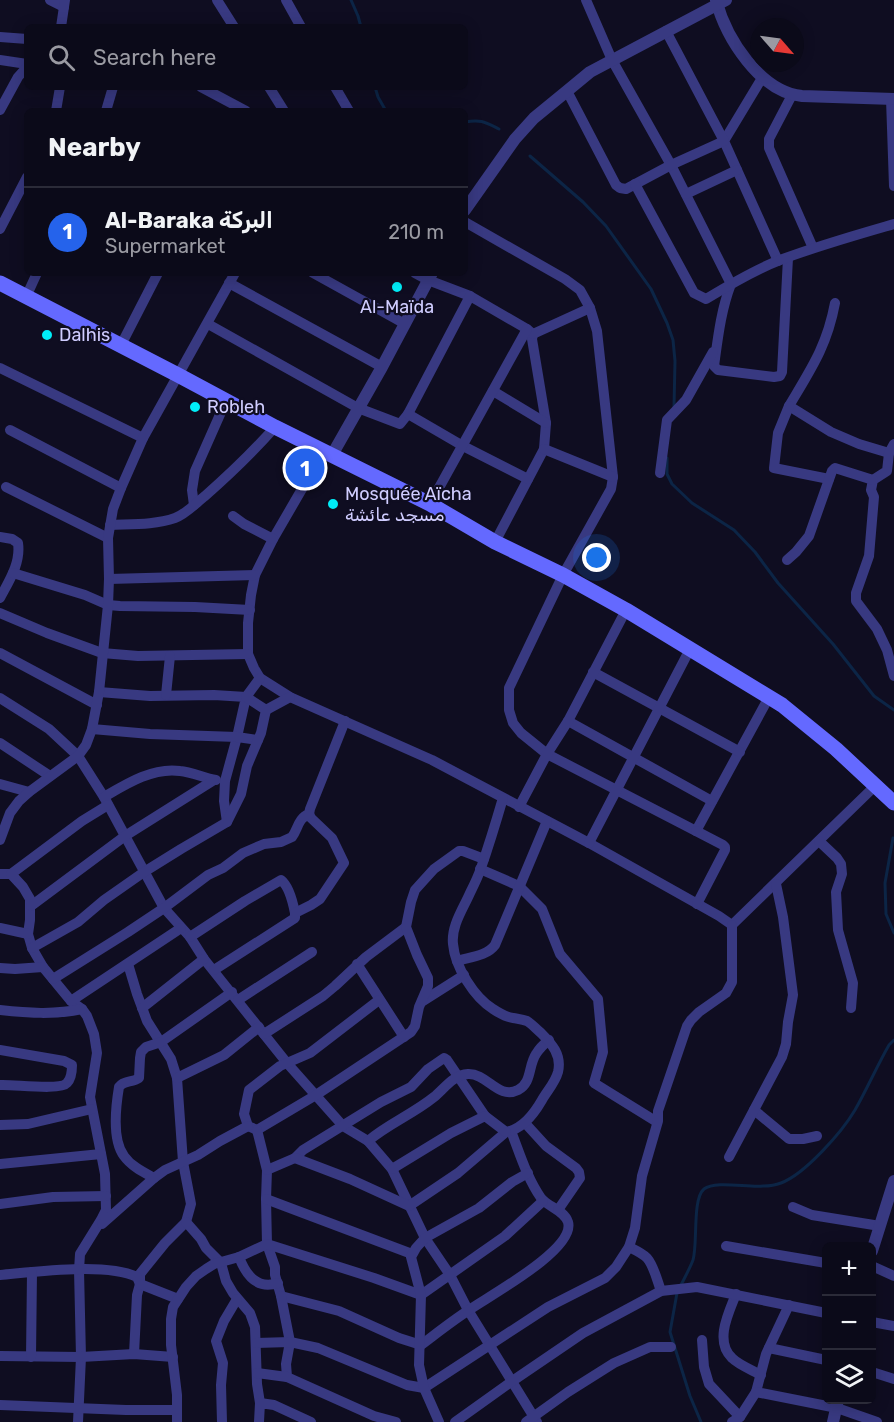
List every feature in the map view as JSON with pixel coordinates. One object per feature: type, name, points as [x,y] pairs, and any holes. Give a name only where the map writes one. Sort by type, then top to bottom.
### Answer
[{"type":"main road","points":[[0,283],[275,427],[430,504],[495,542],[563,575],[626,610],[792,711],[894,803]]},
{"type":"street","points":[[50,0],[64,4],[61,24]]},
{"type":"street","points":[[285,0],[299,24]]},
{"type":"street","points":[[586,0],[612,60],[671,165],[731,284],[724,302],[714,366],[718,370],[780,376],[782,372],[783,259],[666,31]]},
{"type":"street","points":[[222,1],[233,24]]},
{"type":"street","points":[[468,206],[515,139],[534,118],[567,90],[590,72],[719,1],[731,36],[743,55],[762,78],[781,91],[792,95],[893,99],[894,186]]},
{"type":"street","points":[[0,29],[22,38]]},
{"type":"street","points":[[0,37],[22,38]]},
{"type":"street","points":[[0,60],[24,65]]},
{"type":"street","points":[[0,110],[24,69]]},
{"type":"street","points":[[567,90],[616,185],[626,189],[724,141],[762,78]]},
{"type":"street","points":[[56,108],[60,90]]},
{"type":"street","points":[[107,108],[112,90]]},
{"type":"street","points":[[207,90],[240,108]]},
{"type":"street","points":[[271,90],[282,108]]},
{"type":"street","points":[[337,90],[346,108]]},
{"type":"street","points":[[792,95],[770,139],[769,148],[813,248]]},
{"type":"street","points":[[686,194],[737,170]]},
{"type":"street","points":[[0,230],[24,183]]},
{"type":"street","points":[[635,184],[694,293],[706,299],[783,259],[894,224]]},
{"type":"street","points":[[468,224],[565,279],[580,290],[590,308],[597,331],[613,477],[611,489],[563,575],[509,688],[509,710],[513,723],[521,734],[547,754],[723,845],[725,850],[697,904]]},
{"type":"street","points":[[26,297],[36,276]]},
{"type":"street","points":[[121,345],[156,276]]},
{"type":"street","points":[[318,276],[405,324]]},
{"type":"street","points":[[495,542],[544,448],[546,423],[532,339],[530,331],[470,296],[430,277],[358,408],[273,539],[255,575],[249,610],[248,654],[254,668],[260,678],[290,697],[432,760],[589,843],[732,925]]},
{"type":"street","points":[[0,840],[10,813],[19,801],[78,756],[86,745],[92,729],[99,692],[108,605],[108,538],[113,509],[144,438],[232,278],[382,367]]},
{"type":"street","points":[[208,324],[358,408],[400,424],[408,414],[470,296]]},
{"type":"street","points":[[829,479],[774,468],[778,433],[789,406],[816,362],[831,323],[835,303]]},
{"type":"street","points":[[430,504],[493,391],[530,331],[590,308]]},
{"type":"street","points":[[660,473],[666,420],[686,400],[716,346]]},
{"type":"street","points":[[0,368],[144,438]]},
{"type":"street","points":[[493,391],[546,423]]},
{"type":"street","points":[[194,505],[192,490],[195,471],[226,401]]},
{"type":"street","points":[[789,406],[831,432],[859,444],[892,449],[887,471],[873,480],[871,490],[874,497],[869,556],[856,593],[856,601],[877,630],[887,650],[894,676]]},
{"type":"street","points":[[408,414],[463,446],[528,479]]},
{"type":"street","points":[[110,525],[164,521],[177,517],[194,505],[248,457],[275,427]]},
{"type":"street","points":[[10,430],[121,488]]},
{"type":"street","points":[[544,448],[613,477]]},
{"type":"street","points":[[787,560],[809,536],[835,468],[873,480]]},
{"type":"street","points":[[6,487],[108,538]]},
{"type":"street","points":[[233,516],[273,539]]},
{"type":"street","points":[[0,537],[12,539],[18,543],[19,552],[13,573],[0,598]]},
{"type":"street","points":[[13,573],[85,595],[108,605],[249,610]]},
{"type":"street","points":[[109,579],[255,575]]},
{"type":"street","points":[[519,807],[547,754],[568,721],[626,610]]},
{"type":"street","points":[[0,613],[102,653],[138,656],[248,654]]},
{"type":"street","points":[[589,843],[690,649]]},
{"type":"street","points":[[0,653],[97,705]]},
{"type":"street","points":[[166,695],[170,656]]},
{"type":"street","points":[[593,672],[740,752]]},
{"type":"street","points":[[227,822],[219,780],[237,737],[246,698],[260,678]]},
{"type":"street","points":[[99,692],[150,696],[214,695],[246,698],[266,710]]},
{"type":"street","points":[[266,710],[290,697]]},
{"type":"street","points":[[696,831],[769,697]]},
{"type":"street","points":[[0,698],[49,729],[78,756],[106,801],[164,908],[190,937],[204,959],[287,1063],[343,1126],[368,1141],[392,1169],[425,1238],[450,1275],[533,1420],[568,1392],[614,1363],[650,1347],[671,1347]]},
{"type":"street","points":[[32,948],[78,922],[104,900],[144,872],[227,822],[241,794],[247,766],[264,724],[266,710]]},
{"type":"street","points":[[295,914],[320,899],[344,863],[332,838],[309,814],[345,721]]},
{"type":"street","points":[[568,721],[712,801]]},
{"type":"street","points":[[92,729],[258,740]]},
{"type":"street","points":[[0,743],[50,776]]},
{"type":"street","points":[[78,1422],[81,1357],[80,1254],[106,1210],[105,1174],[90,1097],[97,1053],[94,1034],[87,1016],[42,967],[32,948],[28,934],[31,906],[28,894],[6,874],[137,780],[166,770],[182,771],[219,780]]},
{"type":"street","points":[[31,906],[125,836],[219,780]]},
{"type":"street","points":[[0,784],[29,792]]},
{"type":"street","points":[[256,1343],[290,1342],[318,1348],[407,1386],[424,1388],[548,1307],[604,1278],[616,1267],[629,1247],[635,1228],[642,1176],[657,1122],[660,1102],[687,1026],[699,1012],[726,993],[732,982],[732,925],[875,786]]},
{"type":"street","points":[[409,1206],[458,1173],[509,1132],[525,1123],[554,1082],[558,1071],[559,1061],[555,1048],[549,1040],[525,1021],[503,1015],[491,1008],[467,982],[453,946],[453,934],[482,864],[503,798]]},
{"type":"street","points":[[53,980],[164,908],[208,875],[223,868],[243,853],[264,843],[281,842],[292,837],[300,820],[309,814]]},
{"type":"street","points":[[457,961],[491,950],[499,937],[547,821]]},
{"type":"street","points":[[819,841],[841,864],[842,874],[836,892],[837,930],[853,982],[851,1008]]},
{"type":"street","points":[[94,1231],[165,1170],[316,1095],[411,1032],[428,986],[428,978],[406,927],[411,902],[415,890],[435,869],[459,851],[463,851],[519,886],[542,909],[560,954],[598,999],[603,1052],[594,1083],[657,1122]]},
{"type":"street","points":[[190,937],[281,880],[285,883],[294,906],[295,918],[214,970]]},
{"type":"street","points":[[729,1157],[782,1057],[786,1044],[793,994],[783,917],[776,884]]},
{"type":"street","points":[[0,927],[28,934]]},
{"type":"street","points":[[177,1078],[224,1054],[323,996],[357,964],[406,927]]},
{"type":"street","points":[[71,1001],[181,928]]},
{"type":"street","points":[[154,1178],[122,1154],[116,1130],[119,1087],[124,1082],[135,1081],[139,1078],[141,1052],[312,952]]},
{"type":"street","points":[[142,1008],[204,959]]},
{"type":"street","points":[[128,964],[147,1021],[171,1059],[177,1078],[183,1162],[190,1204],[186,1222],[165,1243],[140,1274],[134,1354]]},
{"type":"street","points":[[357,964],[404,1037]]},
{"type":"street","points":[[0,968],[42,967]]},
{"type":"street","points":[[423,1001],[464,975]]},
{"type":"street","points":[[287,1377],[286,1364],[290,1342],[275,1267],[267,1244],[267,1170],[252,1128],[244,1114],[249,1090],[280,1066],[310,1053],[379,1000]]},
{"type":"street","points":[[0,1011],[66,1013],[82,1009]]},
{"type":"street","points":[[368,1141],[432,1099],[457,1077],[466,1074],[474,1075],[502,1092],[516,1091],[526,1083],[536,1054],[549,1040]]},
{"type":"street","points":[[0,1050],[64,1060],[72,1065],[68,1082],[60,1087],[0,1085]]},
{"type":"street","points":[[267,1170],[295,1158],[303,1150],[381,1102],[411,1087],[441,1059],[447,1060],[485,1116],[509,1132],[543,1201],[558,1210],[567,1220],[568,1226],[567,1233],[554,1252],[421,1345]]},
{"type":"street","points":[[0,1125],[28,1124],[92,1109]]},
{"type":"street","points":[[754,1110],[789,1139],[818,1136]]},
{"type":"street","points":[[392,1169],[451,1133],[485,1116]]},
{"type":"street","points":[[525,1123],[546,1146],[579,1172],[580,1178],[558,1210]]},
{"type":"street","points":[[97,1134],[116,1130]]},
{"type":"street","points":[[0,1164],[101,1154]]},
{"type":"street","points":[[295,1158],[350,1179],[409,1206]]},
{"type":"street","points":[[439,1422],[424,1388],[419,1365],[421,1295],[412,1254],[425,1238],[479,1208],[512,1182],[528,1173]]},
{"type":"street","points":[[875,1242],[894,1181]]},
{"type":"street","points":[[0,1204],[53,1197],[106,1196]]},
{"type":"street","points":[[266,1199],[412,1254]]},
{"type":"street","points":[[421,1295],[505,1236],[543,1201]]},
{"type":"street","points":[[793,1207],[812,1215],[880,1226]]},
{"type":"street","points":[[186,1222],[221,1263],[226,1281],[237,1299],[250,1313],[255,1327],[259,1422]]},
{"type":"street","points":[[177,1422],[177,1395],[171,1345],[173,1307],[196,1276],[214,1264],[239,1257],[267,1244],[421,1295]]},
{"type":"street","points":[[726,1246],[822,1262]]},
{"type":"street","points":[[629,1247],[649,1260],[661,1291]]},
{"type":"street","points":[[239,1257],[249,1276],[269,1286],[278,1283]]},
{"type":"street","points":[[876,1268],[894,1276]]},
{"type":"street","points":[[0,1275],[112,1270],[132,1274],[137,1277],[140,1284],[178,1299]]},
{"type":"street","points":[[31,1358],[32,1272]]},
{"type":"street","points":[[456,1422],[583,1333],[661,1291],[697,1287],[822,1312]]},
{"type":"street","points":[[736,1294],[726,1317],[724,1341],[726,1350],[732,1358],[761,1375]]},
{"type":"street","points":[[281,1296],[339,1311],[399,1338],[421,1345]]},
{"type":"street","points":[[222,1422],[223,1363],[216,1341],[237,1299]]},
{"type":"street","points":[[702,1340],[704,1367],[709,1384],[736,1420],[756,1392],[766,1354],[789,1305]]},
{"type":"street","points":[[876,1323],[894,1326]]},
{"type":"street","points":[[769,1348],[822,1359]]},
{"type":"street","points":[[0,1356],[31,1358],[134,1354],[173,1357]]},
{"type":"street","points":[[876,1372],[894,1378]]},
{"type":"street","points":[[257,1373],[287,1377],[374,1416],[396,1422]]},
{"type":"street","points":[[756,1392],[822,1402]]},
{"type":"street","points":[[260,1403],[274,1406],[311,1422]]},
{"type":"street","points":[[833,1422],[838,1404],[877,1422]]},
{"type":"street","points":[[0,1405],[177,1410]]},
{"type":"waterway","points":[[351,0],[360,24]]},
{"type":"waterway","points":[[376,90],[384,108]]},
{"type":"waterway","points":[[468,122],[483,122],[499,129]]},
{"type":"waterway","points":[[530,156],[583,202],[606,226],[651,289],[673,340],[674,407]]},
{"type":"waterway","points":[[667,458],[667,474],[672,484],[692,503],[734,530],[833,644],[874,696],[894,710]]},
{"type":"waterway","points":[[893,838],[885,883],[886,914],[894,933]]},
{"type":"waterway","points":[[681,1285],[693,1260],[698,1202],[704,1189],[716,1185],[774,1185],[801,1171],[812,1162],[849,1119],[889,1045],[894,1040]]},
{"type":"waterway","points":[[677,1293],[670,1332],[690,1396],[701,1422]]},
{"type":"place","name":"Al-Maïda","points":[[397,287]]},
{"type":"place","name":"Dalhis","points":[[47,335]]},
{"type":"place","name":"Robleh","points":[[195,407]]},
{"type":"place","name":"Al-Baraka البركة","points":[[305,468]]},
{"type":"place","name":"Mosquée Aïcha مسجد عائشة","points":[[333,504]]}]
